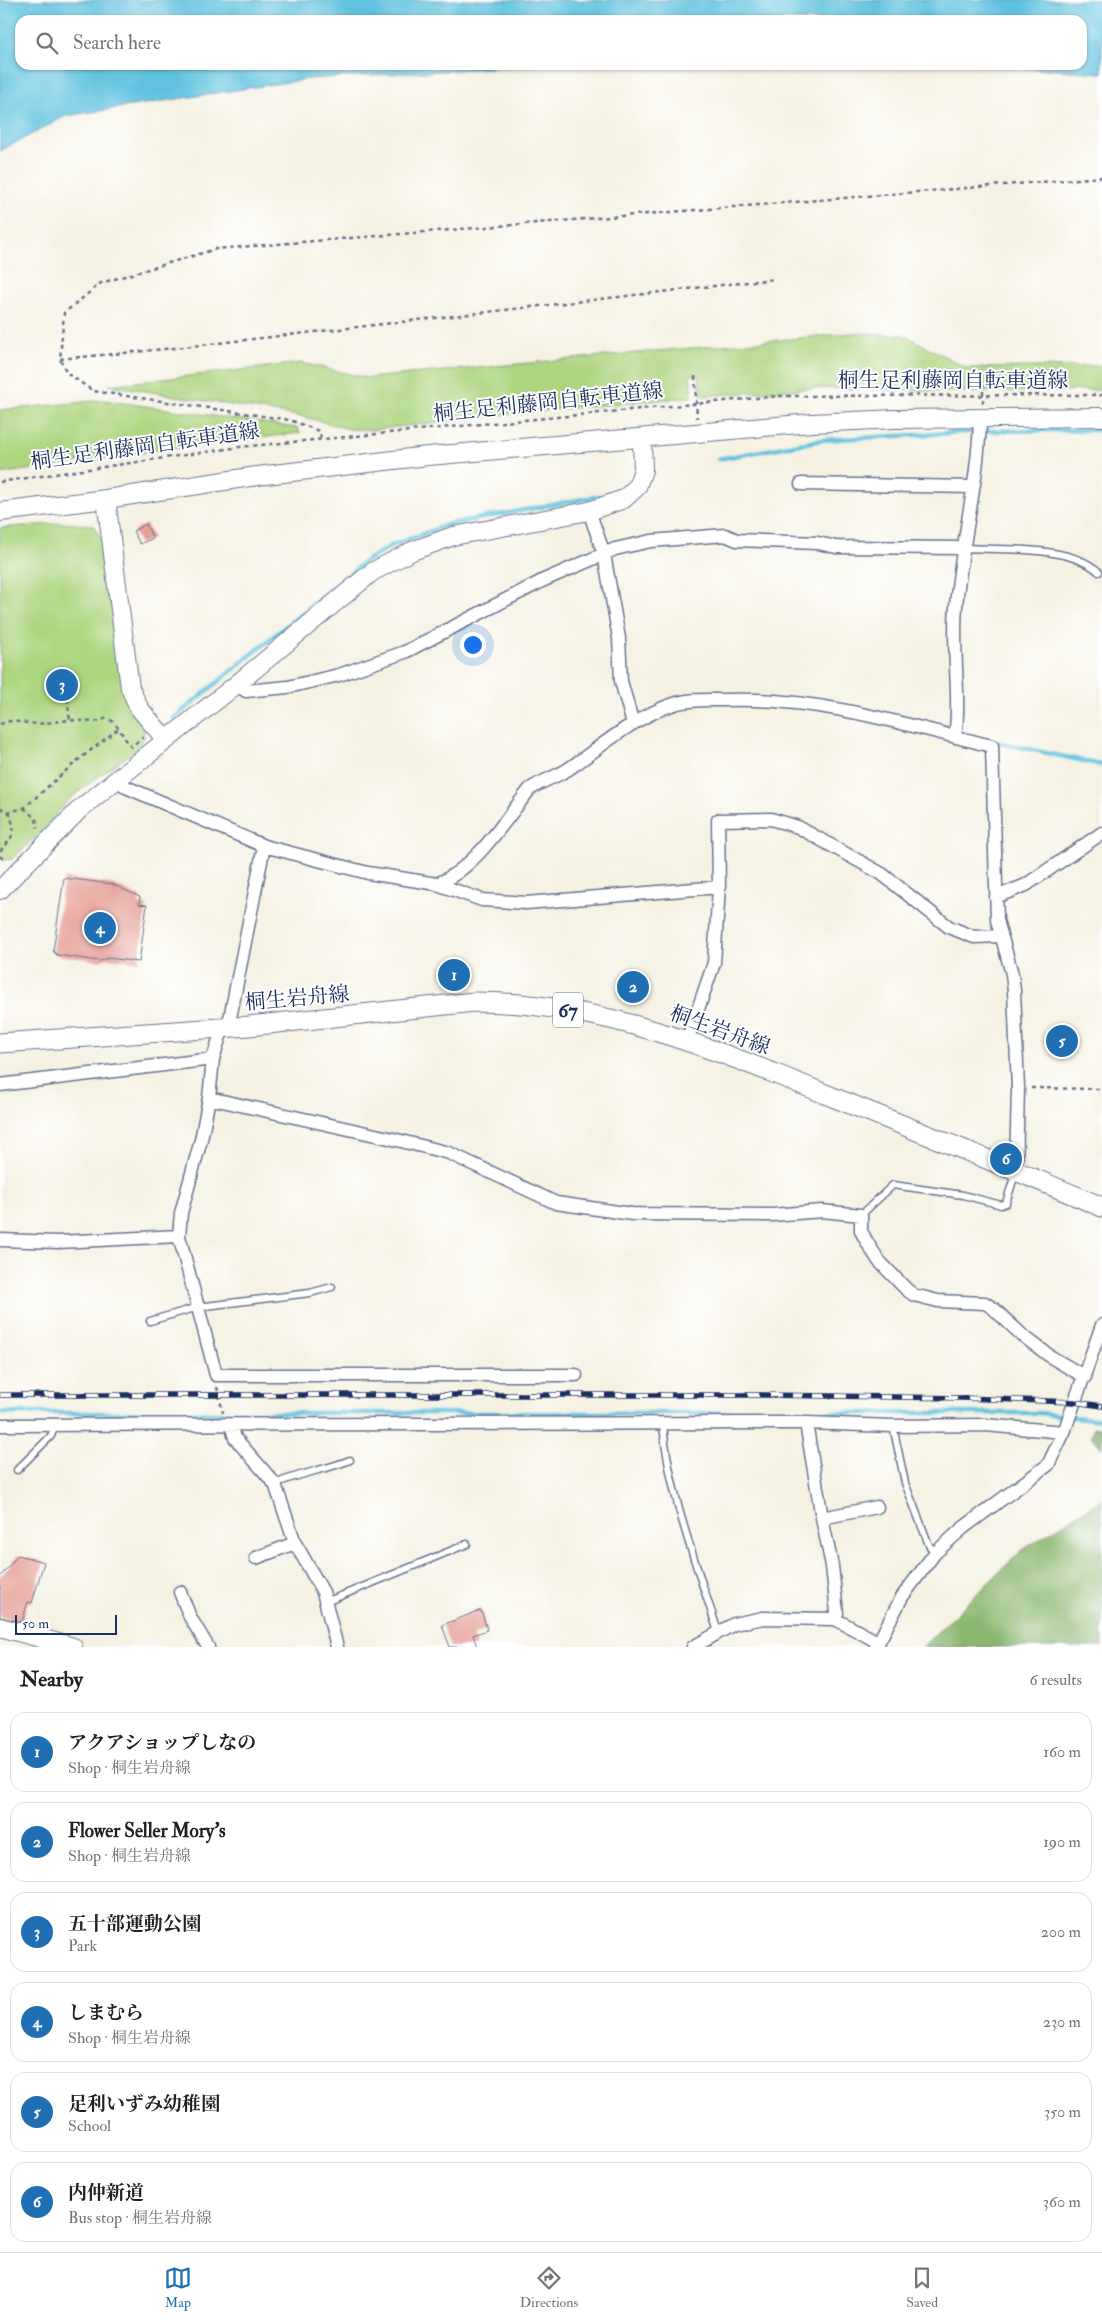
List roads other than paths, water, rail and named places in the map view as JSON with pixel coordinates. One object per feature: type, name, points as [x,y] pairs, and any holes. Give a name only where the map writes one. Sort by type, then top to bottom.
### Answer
[{"type":"main road","name":"桐生岩舟線","points":[[0,1043],[225,1027],[375,1014],[428,1006],[506,1002],[603,1017],[687,1040],[1016,1170],[1102,1207]]},
{"type":"street","points":[[0,512],[106,499],[257,476],[428,456],[812,423],[980,418],[1102,417]]},
{"type":"street","points":[[955,737],[955,609],[962,548],[979,453],[980,418]]},
{"type":"street","points":[[4,883],[81,808],[237,684],[350,588],[391,560],[453,536],[589,511],[624,499],[637,487],[643,470],[642,438]]},
{"type":"street","points":[[801,484],[973,487]]},
{"type":"street","points":[[106,499],[130,688],[139,708],[166,740]]},
{"type":"street","points":[[589,511],[604,554],[619,638],[621,681],[633,724]]},
{"type":"street","points":[[237,684],[246,691],[288,687],[339,675],[397,655],[544,580],[615,549],[651,541],[725,535],[737,540],[818,543],[836,547],[962,548]]},
{"type":"street","points":[[437,884],[454,877],[468,864],[530,789],[540,782],[565,771],[633,724],[656,711],[676,704],[695,701],[766,700],[804,703],[843,709],[992,746],[997,920],[1012,974],[1018,1088],[1016,1170]]},
{"type":"street","points":[[117,778],[126,787],[264,846],[368,873],[437,884],[482,900],[518,903],[719,887]]},
{"type":"street","points":[[687,1040],[714,963],[719,887],[718,820],[771,819],[798,826],[882,874],[938,920],[958,932],[974,937],[1001,936]]},
{"type":"street","points":[[996,897],[1026,885],[1102,833]]},
{"type":"street","points":[[264,846],[230,1018],[220,1036],[213,1059],[209,1098],[201,1140],[181,1213],[179,1236],[216,1376],[576,1375]]},
{"type":"street","points":[[0,1085],[213,1059]]},
{"type":"street","points":[[209,1098],[449,1153],[556,1203],[632,1214],[772,1215],[822,1211],[861,1215],[861,1231],[868,1244],[879,1261],[907,1290],[914,1295],[938,1301],[985,1303],[1051,1357],[1084,1377]]},
{"type":"street","points":[[0,1240],[58,1242],[179,1236]]},
{"type":"street","points":[[693,1647],[718,1632],[747,1620],[835,1619],[877,1644],[902,1597],[935,1553],[970,1523],[1040,1473],[1048,1465],[1067,1423],[1102,1325]]},
{"type":"street","points":[[0,1425],[663,1425],[806,1423],[893,1426],[986,1426],[1067,1423]]},
{"type":"street","points":[[806,1423],[832,1566],[835,1619]]},
{"type":"street","points":[[230,1425],[235,1438],[275,1484],[295,1543],[323,1592],[337,1647]]},
{"type":"street","points":[[822,1518],[877,1507]]},
{"type":"street","points":[[256,1558],[295,1543]]},
{"type":"street","points":[[180,1592],[190,1617],[208,1647]]},
{"type":"street","points":[[0,1627],[73,1647]]},
{"type":"lane","points":[[962,548],[1065,554],[1082,559],[1099,572]]},
{"type":"lane","points":[[861,1215],[893,1185],[962,1195],[1001,1205],[1006,1203],[1016,1170]]},
{"type":"lane","points":[[150,1321],[198,1307],[310,1293],[332,1287]]},
{"type":"lane","points":[[663,1425],[670,1468],[689,1542],[718,1632]]},
{"type":"lane","points":[[17,1470],[51,1436],[55,1426]]},
{"type":"lane","points":[[893,1426],[905,1483],[929,1546],[935,1553]]},
{"type":"lane","points":[[275,1484],[330,1468],[350,1460]]},
{"type":"lane","points":[[326,1602],[467,1544]]},
{"type":"water","points":[[0,0],[1102,0],[1102,73],[1055,70],[1087,70],[1087,15],[15,15],[15,70],[457,70],[308,79],[66,116],[0,151]]},
{"type":"waterway","points":[[718,459],[822,440],[987,431],[1102,430]]},
{"type":"waterway","points":[[174,718],[364,562],[393,545],[449,524],[599,496]]},
{"type":"waterway","points":[[996,742],[1102,765]]},
{"type":"waterway","points":[[0,1413],[1039,1413],[1102,1420]]},
{"type":"railway","points":[[0,1395],[763,1395],[962,1398],[1074,1402],[1102,1406]]},
{"type":"place","name":"五十部運動公園","points":[[62,685]]},
{"type":"place","name":"しまむら","points":[[100,928]]},
{"type":"place","name":"アクアショップしなの","points":[[454,975]]},
{"type":"place","name":"Flower Seller Mory's","points":[[633,987]]},
{"type":"place","name":"足利いずみ幼稚園","points":[[1062,1041]]},
{"type":"place","name":"内仲新道","points":[[1006,1159]]}]
